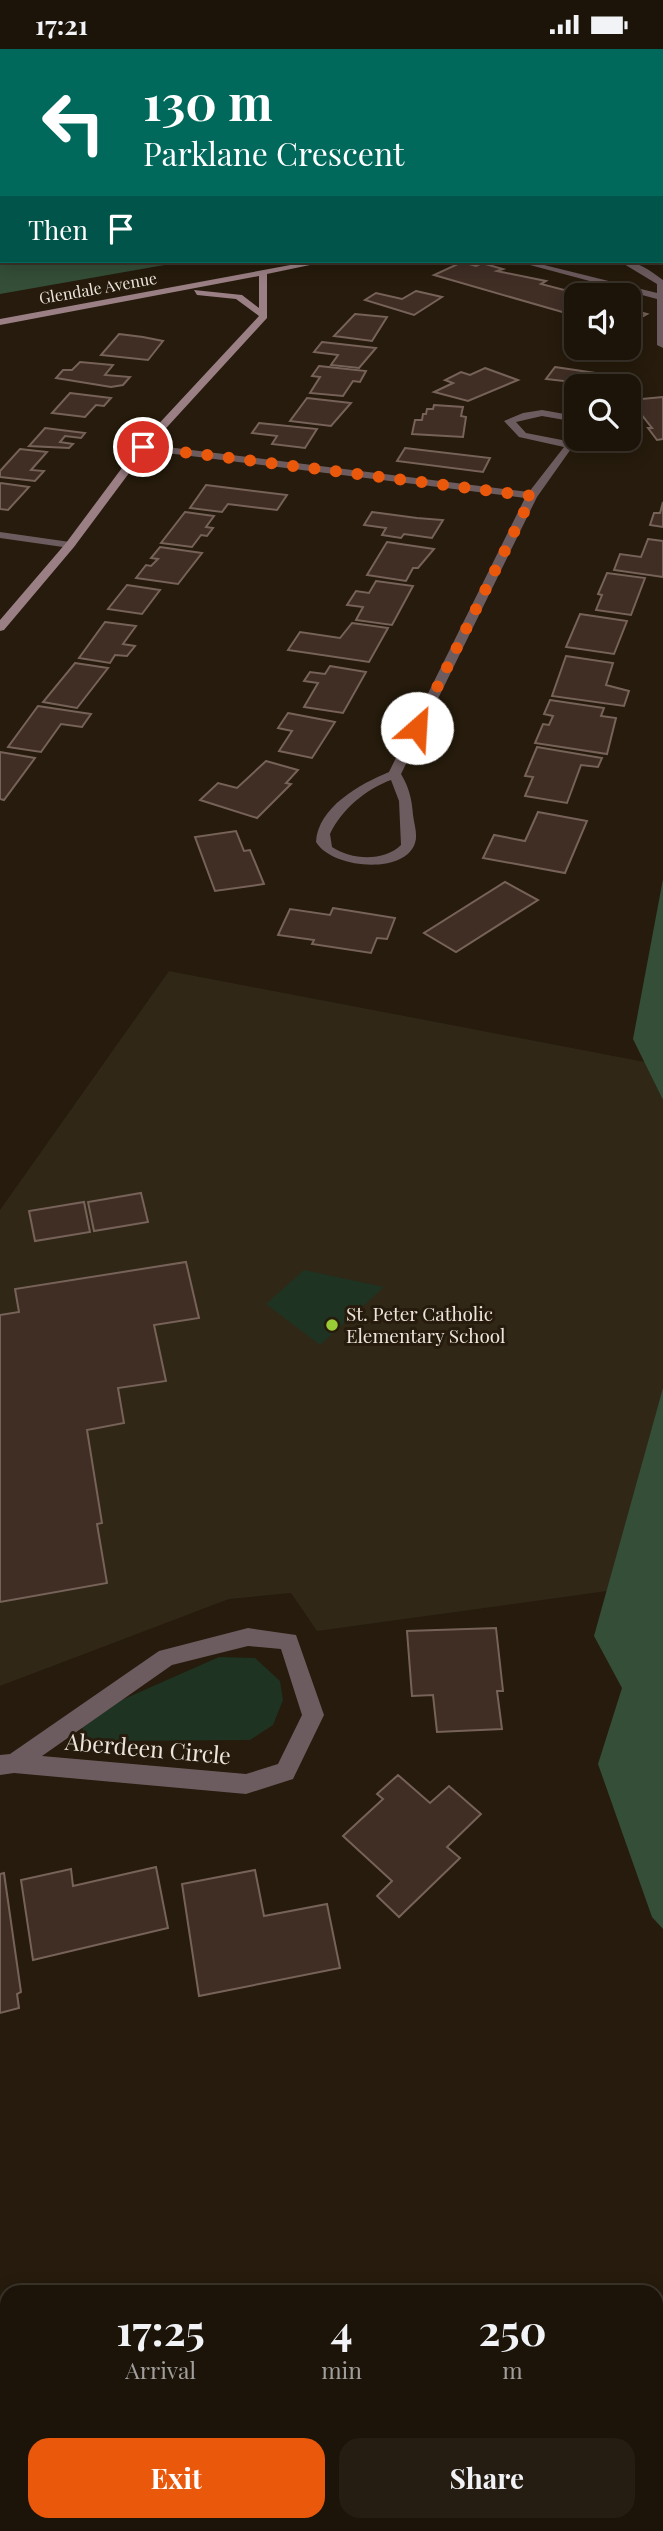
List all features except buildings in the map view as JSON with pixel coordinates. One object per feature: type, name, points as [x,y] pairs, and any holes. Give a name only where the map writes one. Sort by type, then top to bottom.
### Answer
[{"type":"street","name":"Glendale Avenue","points":[[0,322],[315,263]]},
{"type":"street","points":[[527,263],[661,297]]},
{"type":"street","points":[[628,263],[642,269],[661,283],[662,345]]},
{"type":"street","points":[[0,627],[70,545],[143,447],[264,316],[263,273]]},
{"type":"street","points":[[173,291],[239,297],[264,316]]},
{"type":"street","points":[[564,415],[530,412],[509,421],[523,435],[564,444]]},
{"type":"street","points":[[143,447],[532,496]]},
{"type":"street","points":[[394,774],[404,788],[409,837],[406,847],[397,854],[369,861],[351,860],[326,849],[322,843],[323,829],[337,813],[369,785],[394,774],[532,496],[566,451]]},
{"type":"street","points":[[0,535],[70,545]]},
{"type":"street","name":"Aberdeen Circle","points":[[248,1637],[289,1641],[313,1715],[285,1772],[246,1784],[7,1764],[166,1657],[248,1637]]},
{"type":"shaded area","name":"St. Peter Catholic Elementary School","points":[[169,971],[645,1062],[663,1100],[663,1440],[607,1591],[317,1631],[291,1593],[229,1599],[0,1686],[0,1210]]},
{"type":"green space","points":[[0,263],[176,263],[0,294]]},
{"type":"green space","points":[[663,879],[663,1100],[633,1039]]},
{"type":"green space","points":[[304,1270],[384,1287],[320,1345],[266,1304]]},
{"type":"green space","points":[[663,1388],[663,1929],[652,1917],[598,1764],[622,1688],[594,1636]]},
{"type":"green space","points":[[219,1657],[255,1658],[280,1681],[283,1700],[273,1725],[250,1740],[105,1741],[85,1737],[82,1727],[99,1710]]},
{"type":"place","name":"St. Peter Catholic Elementary School","points":[[332,1325]]},
{"type":"route","points":[[143,447],[532,496],[417,728]]}]
